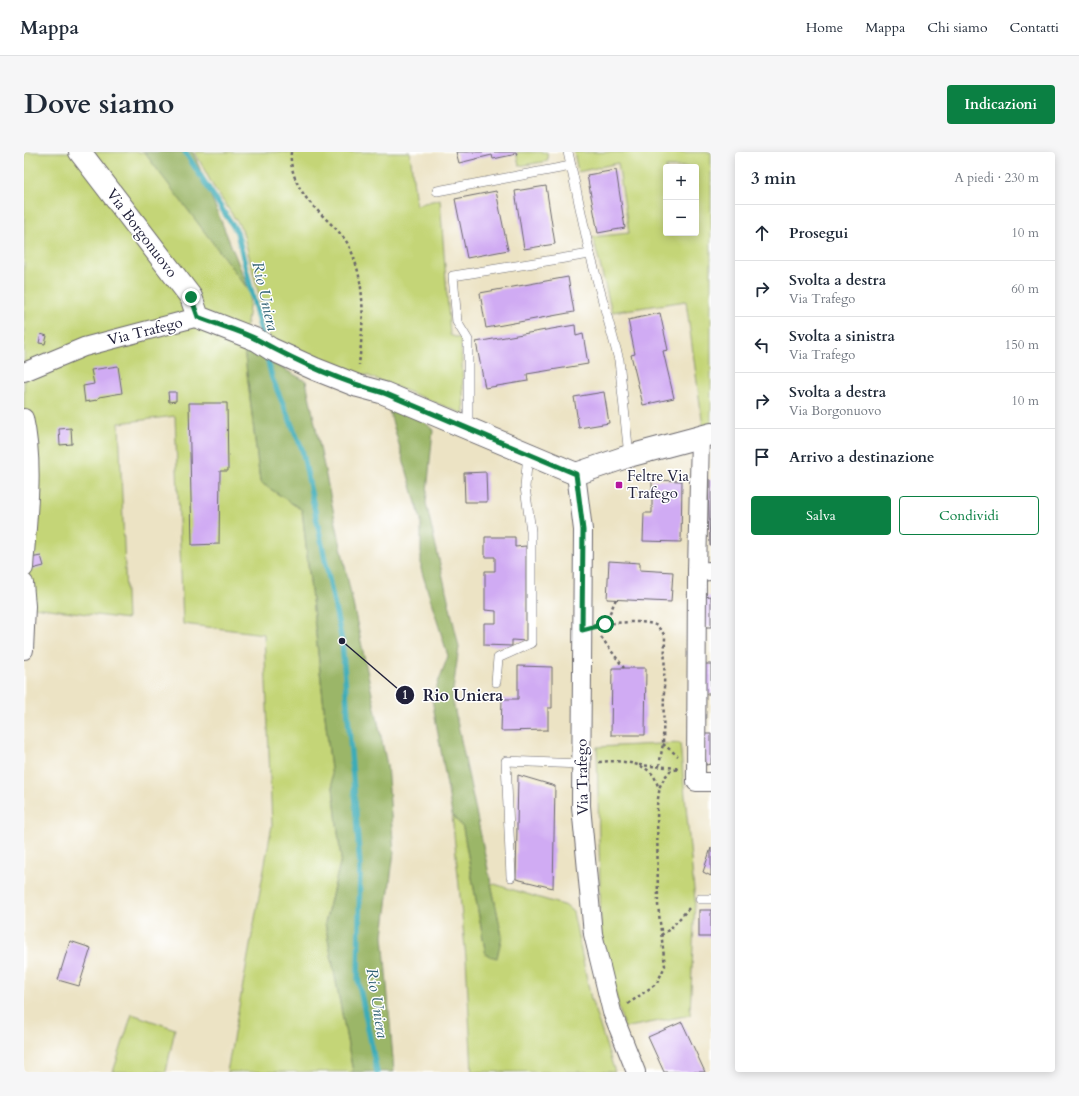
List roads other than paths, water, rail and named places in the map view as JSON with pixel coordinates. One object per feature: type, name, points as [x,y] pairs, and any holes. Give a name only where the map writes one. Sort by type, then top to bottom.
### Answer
[{"type":"street","name":"Via Borgonuovo","points":[[80,152],[191,297],[198,317]]},
{"type":"street","name":"Via Trafego","points":[[24,372],[84,347],[198,317],[257,340],[271,349],[358,386],[384,393],[576,474],[583,530],[588,628],[581,764],[582,806],[593,934],[612,1012],[636,1072]]},
{"type":"street","points":[[24,418],[29,444],[31,472],[24,568]]},
{"type":"street","points":[[576,474],[629,456],[706,435],[704,572],[696,782],[711,782]]},
{"type":"street","points":[[24,583],[26,606],[24,650]]},
{"type":"lane","points":[[568,152],[590,254],[619,360],[629,456]]},
{"type":"lane","points":[[436,191],[571,166]]},
{"type":"lane","points":[[468,428],[468,340],[457,322],[453,276],[590,254]]},
{"type":"lane","points":[[496,682],[498,658],[531,644],[531,531],[525,487],[528,454]]},
{"type":"lane","points":[[511,877],[506,761],[581,764]]},
{"type":"lane","points":[[700,899],[711,899]]},
{"type":"waterway","name":"Rio Uniera","points":[[185,152],[237,232],[262,335]]},
{"type":"waterway","name":"Rio Uniera","points":[[266,353],[272,378],[302,449],[342,641],[360,865],[358,979],[377,1072]]},
{"type":"place","name":"Feltre Via Trafego","points":[[619,485]]},
{"type":"place","name":"Rio Uniera","points":[[342,641]]}]
